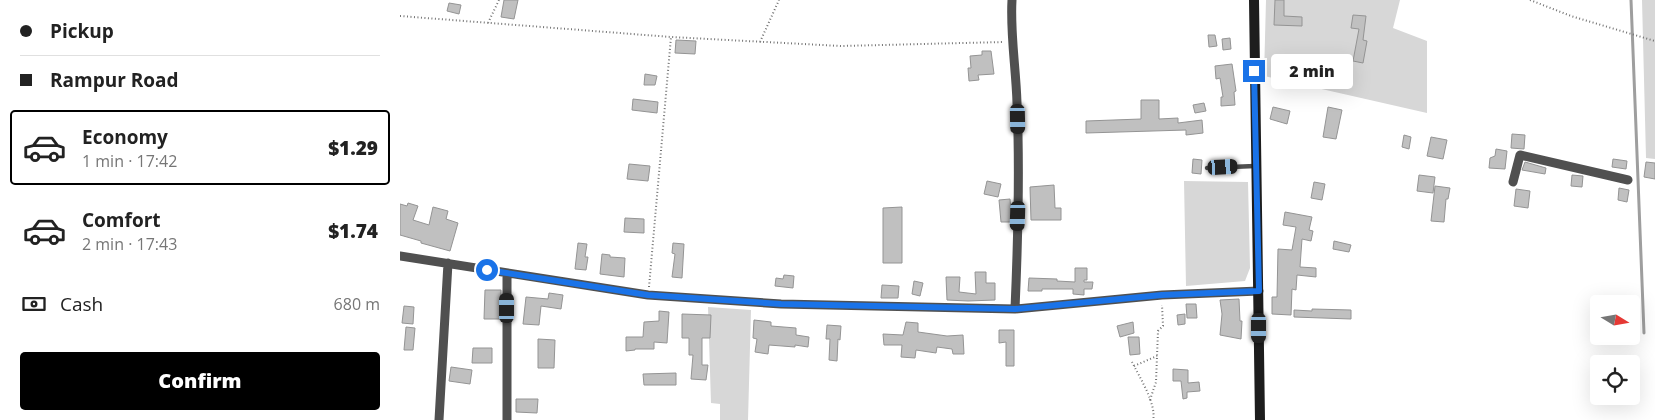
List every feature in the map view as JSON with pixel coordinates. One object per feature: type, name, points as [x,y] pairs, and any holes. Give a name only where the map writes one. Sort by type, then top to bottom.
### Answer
[{"type":"main road","points":[[1254,0],[1260,420]]},
{"type":"street","points":[[1012,0],[1011,17],[1017,101],[1019,189],[1015,309]]},
{"type":"street","points":[[1513,182],[1520,155],[1628,180]]},
{"type":"street","points":[[400,256],[648,295],[781,304],[1015,309],[1162,295],[1259,291]]},
{"type":"street","points":[[439,420],[448,263]]},
{"type":"street","points":[[507,273],[507,420]]},
{"type":"lane","points":[[1207,168],[1255,166]]},
{"type":"path","points":[[488,23],[499,0]]},
{"type":"path","points":[[760,42],[779,0]]},
{"type":"path","points":[[1530,0],[1571,16],[1655,40]]},
{"type":"path","points":[[400,16],[671,37],[841,46],[1013,42]]},
{"type":"path","points":[[648,295],[671,37]]},
{"type":"path","points":[[1150,400],[1156,382],[1158,331],[1163,326],[1162,295]]},
{"type":"path","points":[[1134,366],[1157,356]]},
{"type":"path","points":[[1132,362],[1150,400],[1154,415],[1153,420]]},
{"type":"shaded area","points":[[1266,0],[1400,0],[1393,28],[1427,41],[1427,113],[1264,76]]},
{"type":"shaded area","points":[[1642,0],[1655,0],[1655,159],[1646,158]]},
{"type":"shaded area","points":[[1184,181],[1248,182],[1250,268],[1245,281],[1186,286]]},
{"type":"shaded area","points":[[708,307],[751,310],[748,420],[720,420],[720,404],[711,403]]},
{"type":"building","points":[[504,0],[518,0],[514,19],[501,17]]},
{"type":"building","points":[[1275,0],[1284,0],[1284,16],[1302,17],[1302,26],[1274,25]]},
{"type":"building","points":[[449,3],[461,5],[459,14],[447,11]]},
{"type":"building","points":[[1353,15],[1366,16],[1363,40],[1367,41],[1363,63],[1353,61],[1359,29],[1351,28]]},
{"type":"building","points":[[1208,35],[1215,35],[1217,46],[1209,47]]},
{"type":"building","points":[[1230,38],[1231,49],[1223,50],[1222,39]]},
{"type":"building","points":[[676,40],[696,41],[695,54],[675,53]]},
{"type":"building","points":[[982,51],[991,51],[994,74],[978,75],[979,80],[969,81],[968,68],[971,68],[970,56],[982,55]]},
{"type":"building","points":[[1232,64],[1236,91],[1234,92],[1235,105],[1221,106],[1221,97],[1223,97],[1220,78],[1216,79],[1215,66]]},
{"type":"building","points":[[645,74],[657,76],[655,85],[644,85]]},
{"type":"building","points":[[633,99],[658,102],[657,113],[632,110]]},
{"type":"building","points":[[1141,100],[1159,100],[1159,119],[1178,118],[1178,123],[1202,120],[1203,133],[1186,135],[1186,130],[1086,133],[1086,121],[1141,119]]},
{"type":"building","points":[[1204,103],[1206,111],[1195,113],[1193,105]]},
{"type":"building","points":[[1273,107],[1290,111],[1287,124],[1270,119]]},
{"type":"building","points":[[1328,107],[1342,110],[1336,139],[1323,137]]},
{"type":"building","points":[[1512,134],[1525,135],[1524,149],[1511,148]]},
{"type":"building","points":[[1404,135],[1411,137],[1409,149],[1402,147]]},
{"type":"building","points":[[1431,137],[1447,140],[1443,159],[1427,156]]},
{"type":"building","points":[[1496,149],[1507,151],[1505,169],[1489,168],[1490,158],[1495,156]]},
{"type":"building","points":[[1193,159],[1202,160],[1201,174],[1192,173]]},
{"type":"building","points":[[1613,159],[1627,161],[1626,169],[1612,167]]},
{"type":"building","points":[[1525,162],[1546,168],[1545,174],[1522,170]]},
{"type":"building","points":[[1646,162],[1655,163],[1655,179],[1644,177]]},
{"type":"building","points":[[629,164],[650,166],[648,181],[627,179]]},
{"type":"building","points":[[1419,175],[1435,177],[1433,193],[1417,191]]},
{"type":"building","points":[[1572,175],[1583,176],[1582,187],[1571,186]]},
{"type":"building","points":[[987,181],[1001,184],[998,197],[984,194]]},
{"type":"building","points":[[1314,182],[1325,184],[1322,200],[1311,198]]},
{"type":"building","points":[[1054,185],[1055,208],[1061,208],[1061,220],[1031,220],[1030,187]]},
{"type":"building","points":[[1435,186],[1450,188],[1448,199],[1446,199],[1444,222],[1431,221]]},
{"type":"building","points":[[1619,188],[1629,190],[1627,202],[1618,200]]},
{"type":"building","points":[[1516,189],[1530,191],[1528,208],[1514,206]]},
{"type":"building","points":[[1010,199],[1012,222],[1001,222],[999,200]]},
{"type":"building","points":[[408,203],[418,206],[413,220],[429,225],[433,207],[448,211],[446,219],[458,223],[450,251],[400,235],[400,204],[407,206]]},
{"type":"building","points":[[902,207],[902,263],[883,263],[883,208]]},
{"type":"building","points":[[1285,212],[1312,217],[1309,230],[1313,231],[1311,241],[1302,239],[1300,267],[1316,268],[1316,277],[1297,275],[1296,290],[1292,289],[1291,315],[1272,314],[1272,297],[1277,297],[1278,249],[1292,250],[1296,227],[1283,225]]},
{"type":"building","points":[[625,218],[644,219],[644,233],[624,232]]},
{"type":"building","points":[[1334,241],[1351,245],[1349,252],[1333,249]]},
{"type":"building","points":[[578,243],[587,244],[586,270],[575,269]]},
{"type":"building","points":[[673,243],[684,244],[682,278],[672,277],[675,254],[672,253]]},
{"type":"building","points":[[602,254],[610,255],[610,257],[625,258],[624,277],[600,274]]},
{"type":"building","points":[[1075,268],[1087,268],[1087,280],[1084,280],[1084,282],[1093,282],[1092,289],[1084,289],[1084,295],[1073,294],[1073,289],[1028,291],[1029,278],[1075,282]]},
{"type":"building","points":[[975,272],[986,272],[986,283],[995,283],[995,300],[947,300],[946,277],[960,277],[959,292],[976,294]]},
{"type":"building","points":[[784,275],[794,276],[793,288],[775,286],[776,278],[783,279]]},
{"type":"building","points":[[914,281],[923,283],[920,296],[912,294]]},
{"type":"building","points":[[882,285],[899,286],[898,298],[881,298]]},
{"type":"building","points":[[485,290],[501,290],[501,319],[484,319]]},
{"type":"building","points":[[549,293],[563,295],[561,309],[541,306],[539,325],[523,324],[526,297],[548,299]]},
{"type":"building","points":[[1239,299],[1240,321],[1242,321],[1241,339],[1220,335],[1222,314],[1220,300]]},
{"type":"building","points":[[1186,304],[1196,304],[1197,318],[1187,318]]},
{"type":"building","points":[[404,306],[414,307],[413,324],[402,323]]},
{"type":"building","points":[[1312,309],[1351,310],[1351,319],[1294,317],[1294,310],[1312,311]]},
{"type":"building","points":[[659,311],[669,312],[667,343],[654,342],[654,349],[626,351],[626,337],[643,337],[644,322],[659,321]]},
{"type":"building","points":[[682,314],[711,315],[710,338],[702,338],[702,365],[708,365],[706,380],[691,379],[693,355],[689,355],[689,338],[682,338]]},
{"type":"building","points":[[1185,314],[1185,324],[1178,325],[1177,315]]},
{"type":"building","points":[[754,320],[771,322],[771,326],[796,328],[796,335],[809,337],[808,347],[769,345],[768,354],[755,352],[757,339],[753,338]]},
{"type":"building","points":[[906,322],[918,323],[918,332],[947,336],[963,335],[964,354],[953,354],[952,349],[937,347],[936,353],[916,350],[915,358],[901,357],[902,345],[884,345],[883,334],[903,335]]},
{"type":"building","points":[[1133,322],[1134,333],[1120,337],[1117,326]]},
{"type":"building","points":[[827,325],[841,326],[840,340],[838,339],[837,361],[829,360],[830,339],[826,339]]},
{"type":"building","points":[[406,327],[415,328],[413,350],[404,350]]},
{"type":"building","points":[[999,330],[1014,330],[1014,366],[1006,366],[1006,342],[999,343]]},
{"type":"building","points":[[1128,337],[1139,337],[1140,354],[1130,355]]},
{"type":"building","points":[[538,339],[555,340],[554,368],[538,368]]},
{"type":"building","points":[[473,348],[492,348],[492,363],[472,363]]},
{"type":"building","points":[[451,367],[472,370],[470,384],[449,381]]},
{"type":"building","points":[[1173,369],[1188,370],[1188,383],[1199,382],[1200,391],[1187,392],[1187,398],[1183,399],[1181,381],[1173,381]]},
{"type":"building","points":[[676,373],[676,385],[644,385],[643,374]]},
{"type":"building","points":[[516,399],[538,399],[537,413],[516,412]]},
{"type":"waterway","points":[[1631,0],[1644,333]]},
{"type":"route","points":[[487,270],[648,295],[781,304],[1015,309],[1162,295],[1259,291],[1254,71]]}]
